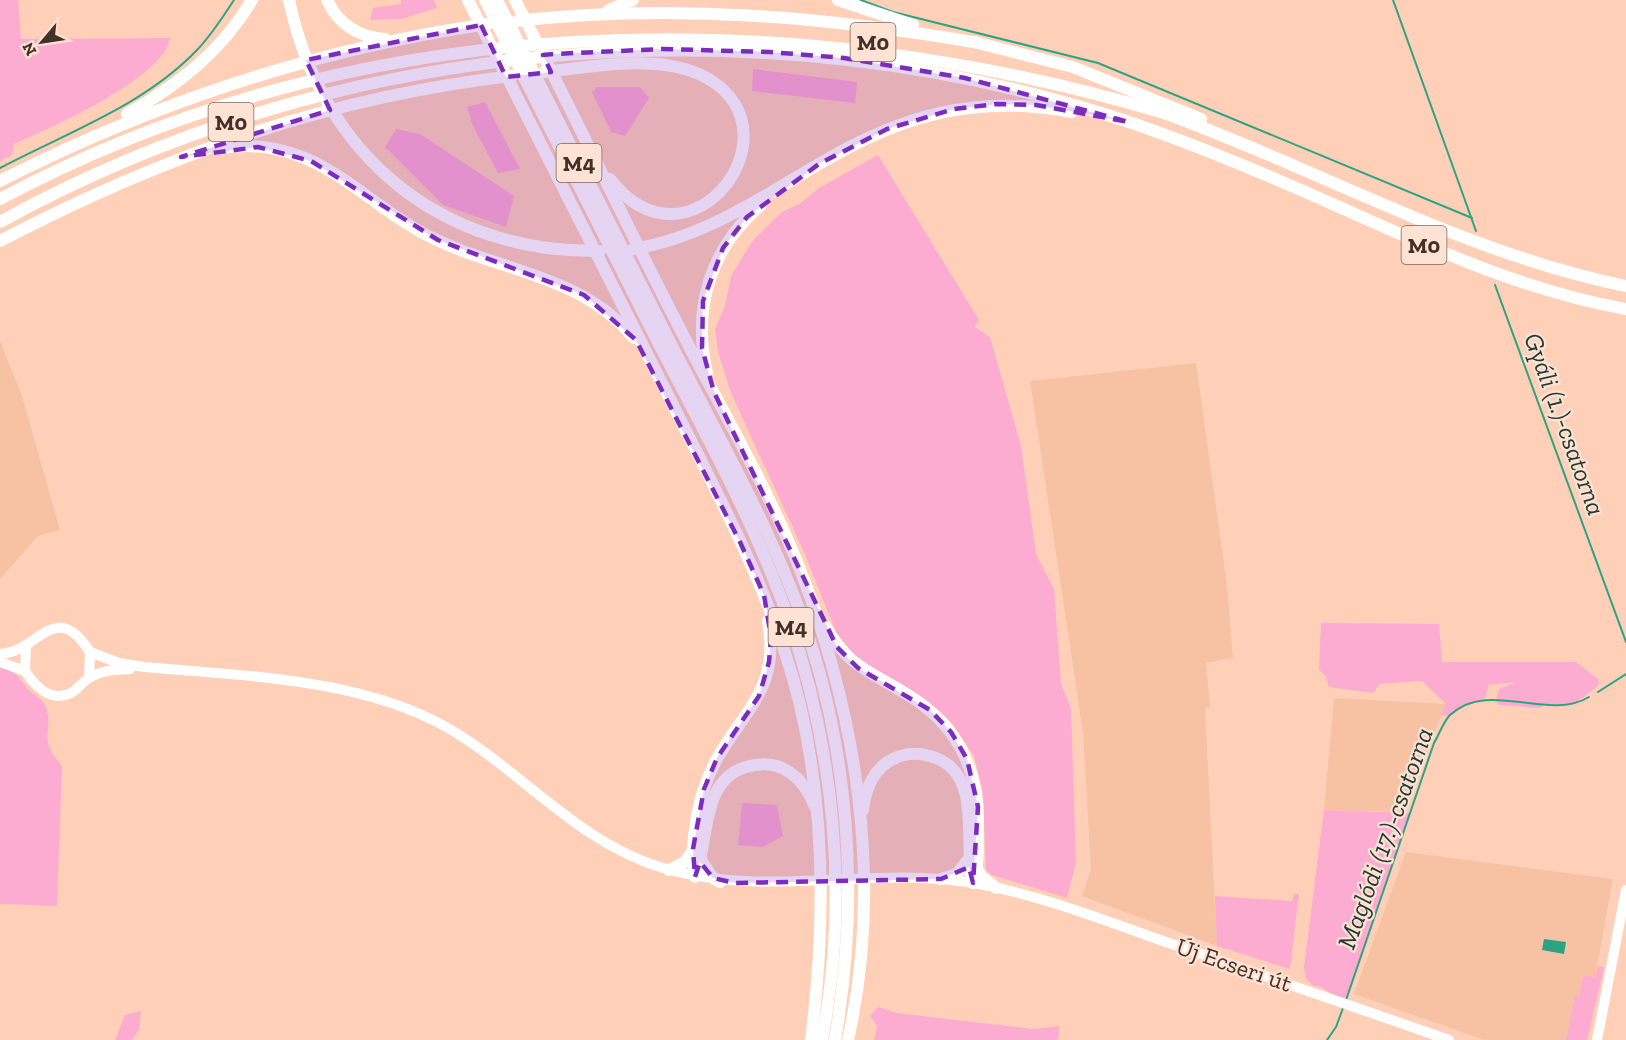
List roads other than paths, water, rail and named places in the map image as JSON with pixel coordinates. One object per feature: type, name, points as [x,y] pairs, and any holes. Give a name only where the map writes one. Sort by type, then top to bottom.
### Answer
[{"type":"highway","points":[[0,181],[143,105],[198,66],[219,46],[252,0]]},
{"type":"highway","points":[[289,0],[294,23],[316,85],[342,129],[373,164],[399,188],[433,210],[494,238],[556,251],[616,251],[666,242],[695,232],[887,129],[912,119],[954,109],[997,104],[1036,105],[1129,122]]},
{"type":"highway","points":[[327,0],[334,13],[348,27],[367,36],[394,39]]},
{"type":"highway","points":[[594,14],[633,0]]},
{"type":"highway","points":[[838,0],[918,27],[1073,67],[1236,135],[1260,151]]},
{"type":"highway","points":[[516,3],[778,521],[812,604],[845,721],[861,822],[864,861],[864,936],[861,971],[848,1040]]},
{"type":"highway","points":[[470,4],[660,379],[764,595],[787,658],[800,705],[811,762],[817,815],[821,901],[818,969],[811,1040]]},
{"type":"highway","name":"M4","points":[[493,4],[610,236],[780,563],[799,609],[823,688],[838,761],[849,860],[846,962],[835,1040]]},
{"type":"highway","points":[[79,141],[169,104],[248,77],[394,39],[499,23],[594,14],[736,14],[813,19],[979,43]]},
{"type":"highway","name":"M0","points":[[0,199],[60,168],[148,130],[295,80],[428,51],[540,35],[599,30],[690,28],[767,31],[866,41],[936,52],[1090,88],[1260,151],[1464,238],[1560,270],[1626,286]]},
{"type":"highway","name":"M0","points":[[0,222],[128,160],[194,134],[269,110],[369,83],[464,65],[552,54],[628,50],[731,50],[844,58],[1000,86],[1129,122],[1260,173],[1498,275],[1554,292],[1626,309]]},
{"type":"highway","points":[[0,241],[105,188],[181,157],[296,119],[404,92],[482,80],[610,66],[663,66],[698,74],[714,83],[729,98],[741,125],[743,150],[732,180],[712,200],[689,211],[659,212],[633,202],[614,184],[593,156]]},
{"type":"highway","points":[[181,157],[225,148],[250,147],[279,150],[311,161],[420,232],[477,256],[553,281],[596,302],[636,340],[660,379]]},
{"type":"highway","points":[[714,392],[702,348],[701,324],[704,301],[713,268],[723,248],[747,217],[788,184]]},
{"type":"highway","name":"M4","points":[[627,268],[749,524],[786,612],[812,697],[828,780],[836,858],[833,962],[822,1040]]},
{"type":"highway","points":[[695,877],[693,849],[700,804],[709,776],[724,747],[753,707],[766,676],[771,637],[764,595]]},
{"type":"highway","points":[[812,604],[837,647],[858,668],[910,696],[930,710],[951,732],[967,759],[975,782],[978,807],[972,864],[982,877],[996,888]]},
{"type":"highway","points":[[861,822],[867,786],[879,769],[902,756],[930,756],[941,760],[956,772],[965,791],[973,883]]},
{"type":"highway","points":[[695,877],[701,860],[708,816],[715,796],[724,781],[741,768],[760,765],[786,770],[808,791],[817,815]]},
{"type":"highway","points":[[669,870],[685,862],[693,849]]},
{"type":"highway","points":[[701,860],[713,878],[720,882]]},
{"type":"highway","points":[[941,879],[957,874],[972,864]]},
{"type":"main road","points":[[0,654],[26,648],[43,632],[61,627],[72,631],[90,652],[119,663],[144,668]]},
{"type":"main road","points":[[25,671],[26,648]]},
{"type":"main road","points":[[89,678],[90,652]]},
{"type":"main road","points":[[0,662],[25,671],[44,692],[56,696],[69,694],[89,678],[100,673],[144,668]]},
{"type":"main road","name":"Új Ecseri út","points":[[144,668],[351,691],[400,704],[464,738],[590,833],[647,864],[720,882],[804,883],[941,879],[996,888],[1130,929],[1449,1040]]},
{"type":"main road","points":[[1597,1040],[1626,890]]},
{"type":"waterway","points":[[0,168],[103,117],[152,88],[201,45],[234,0]]},
{"type":"waterway","points":[[861,0],[893,12],[1098,63],[1472,218]]},
{"type":"waterway","name":"Gyáli (1.)-csatorna","points":[[1393,0],[1476,231]]},
{"type":"waterway","name":"Gyáli (1.)-csatorna","points":[[1495,285],[1626,642]]},
{"type":"waterway","name":"Maglódi (17.)-csatorna","points":[[1598,692],[1626,674]]},
{"type":"waterway","name":"Maglódi (17.)-csatorna","points":[[1346,1000],[1434,743],[1450,715],[1465,705],[1482,701],[1500,700],[1555,705],[1573,703],[1589,697]]},
{"type":"waterway","name":"Maglódi (17.)-csatorna","points":[[1327,1040],[1336,1027],[1343,1008]]}]
